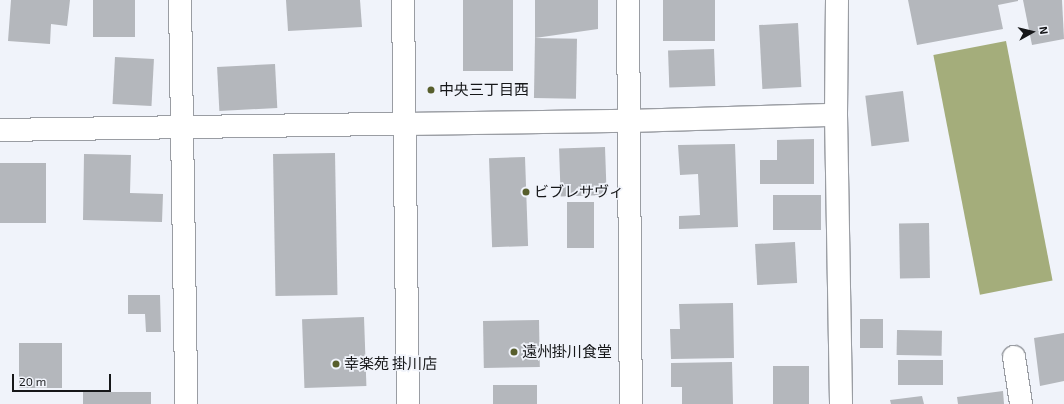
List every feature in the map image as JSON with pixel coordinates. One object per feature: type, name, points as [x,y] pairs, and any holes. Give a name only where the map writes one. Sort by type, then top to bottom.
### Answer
[{"type":"street","points":[[180,0],[186,404]]},
{"type":"street","points":[[403,0],[408,404]]},
{"type":"street","points":[[628,0],[631,404]]},
{"type":"street","points":[[837,0],[836,115],[841,404]]},
{"type":"street","points":[[0,130],[182,126],[630,121],[836,115]]},
{"type":"street","points":[[1014,357],[1021,404]]},
{"type":"shaded area","points":[[1006,41],[1053,281],[980,295],[933,55]]},
{"type":"building","points":[[11,0],[70,0],[67,26],[51,24],[50,44],[8,41]]},
{"type":"building","points":[[93,0],[135,0],[135,37],[93,37]]},
{"type":"building","points":[[286,0],[360,0],[362,27],[288,31]]},
{"type":"building","points":[[463,0],[513,0],[513,71],[463,71]]},
{"type":"building","points":[[535,0],[598,0],[598,29],[535,38]]},
{"type":"building","points":[[663,0],[715,0],[715,41],[663,41]]},
{"type":"building","points":[[908,0],[1018,1],[998,5],[1003,29],[917,45]]},
{"type":"building","points":[[1023,0],[1062,0],[1064,39],[1032,45]]},
{"type":"building","points":[[798,23],[801,87],[762,89],[759,25]]},
{"type":"building","points":[[535,38],[577,39],[576,99],[534,98]]},
{"type":"building","points":[[714,49],[715,86],[669,88],[668,51]]},
{"type":"building","points":[[115,57],[154,59],[151,106],[113,104]]},
{"type":"building","points":[[275,64],[277,108],[219,111],[217,67]]},
{"type":"building","points":[[903,91],[909,142],[871,146],[865,96]]},
{"type":"building","points":[[814,139],[814,184],[760,184],[760,160],[777,160],[777,140]]},
{"type":"building","points":[[735,144],[738,227],[679,229],[679,216],[700,215],[698,174],[680,175],[678,145]]},
{"type":"building","points":[[605,147],[607,195],[561,197],[559,149]]},
{"type":"building","points":[[335,153],[337,295],[275,296],[273,154]]},
{"type":"building","points":[[84,154],[131,155],[130,193],[163,194],[162,222],[83,220]]},
{"type":"building","points":[[525,157],[528,246],[492,247],[489,158]]},
{"type":"building","points":[[0,163],[46,163],[46,223],[0,223]]},
{"type":"building","points":[[773,195],[821,195],[821,230],[773,230]]},
{"type":"building","points":[[567,202],[594,202],[594,248],[567,248]]},
{"type":"building","points":[[929,223],[930,278],[900,279],[899,224]]},
{"type":"building","points":[[795,242],[797,283],[757,285],[755,244]]},
{"type":"building","points":[[128,295],[160,295],[161,332],[146,332],[145,314],[128,314]]},
{"type":"building","points":[[733,303],[734,358],[671,359],[670,329],[680,329],[679,304]]},
{"type":"building","points":[[364,317],[366,386],[304,388],[302,319]]},
{"type":"building","points":[[860,319],[883,319],[883,348],[860,348]]},
{"type":"building","points":[[539,320],[540,367],[484,368],[483,321]]},
{"type":"building","points":[[897,330],[942,331],[942,356],[897,355]]},
{"type":"building","points":[[1064,333],[1064,381],[1040,386],[1034,338]]},
{"type":"building","points":[[19,343],[62,343],[62,388],[19,388]]},
{"type":"building","points":[[898,360],[943,360],[943,385],[898,385]]},
{"type":"building","points":[[732,362],[733,404],[682,404],[682,387],[671,387],[671,363]]},
{"type":"building","points":[[773,366],[809,366],[809,404],[773,404]]},
{"type":"building","points":[[493,385],[537,385],[537,404],[493,404]]},
{"type":"building","points":[[1003,391],[1004,404],[958,404],[957,397]]},
{"type":"building","points":[[83,392],[151,392],[151,404],[83,404]]},
{"type":"building","points":[[922,396],[924,404],[891,404],[890,400]]},
{"type":"place","name":"中央三丁目西","points":[[431,90]]},
{"type":"place","name":"ビブレサヴィ","points":[[526,192]]},
{"type":"place","name":"遠州掛川食堂","points":[[514,352]]},
{"type":"place","name":"幸楽苑 掛川店","points":[[336,364]]}]
